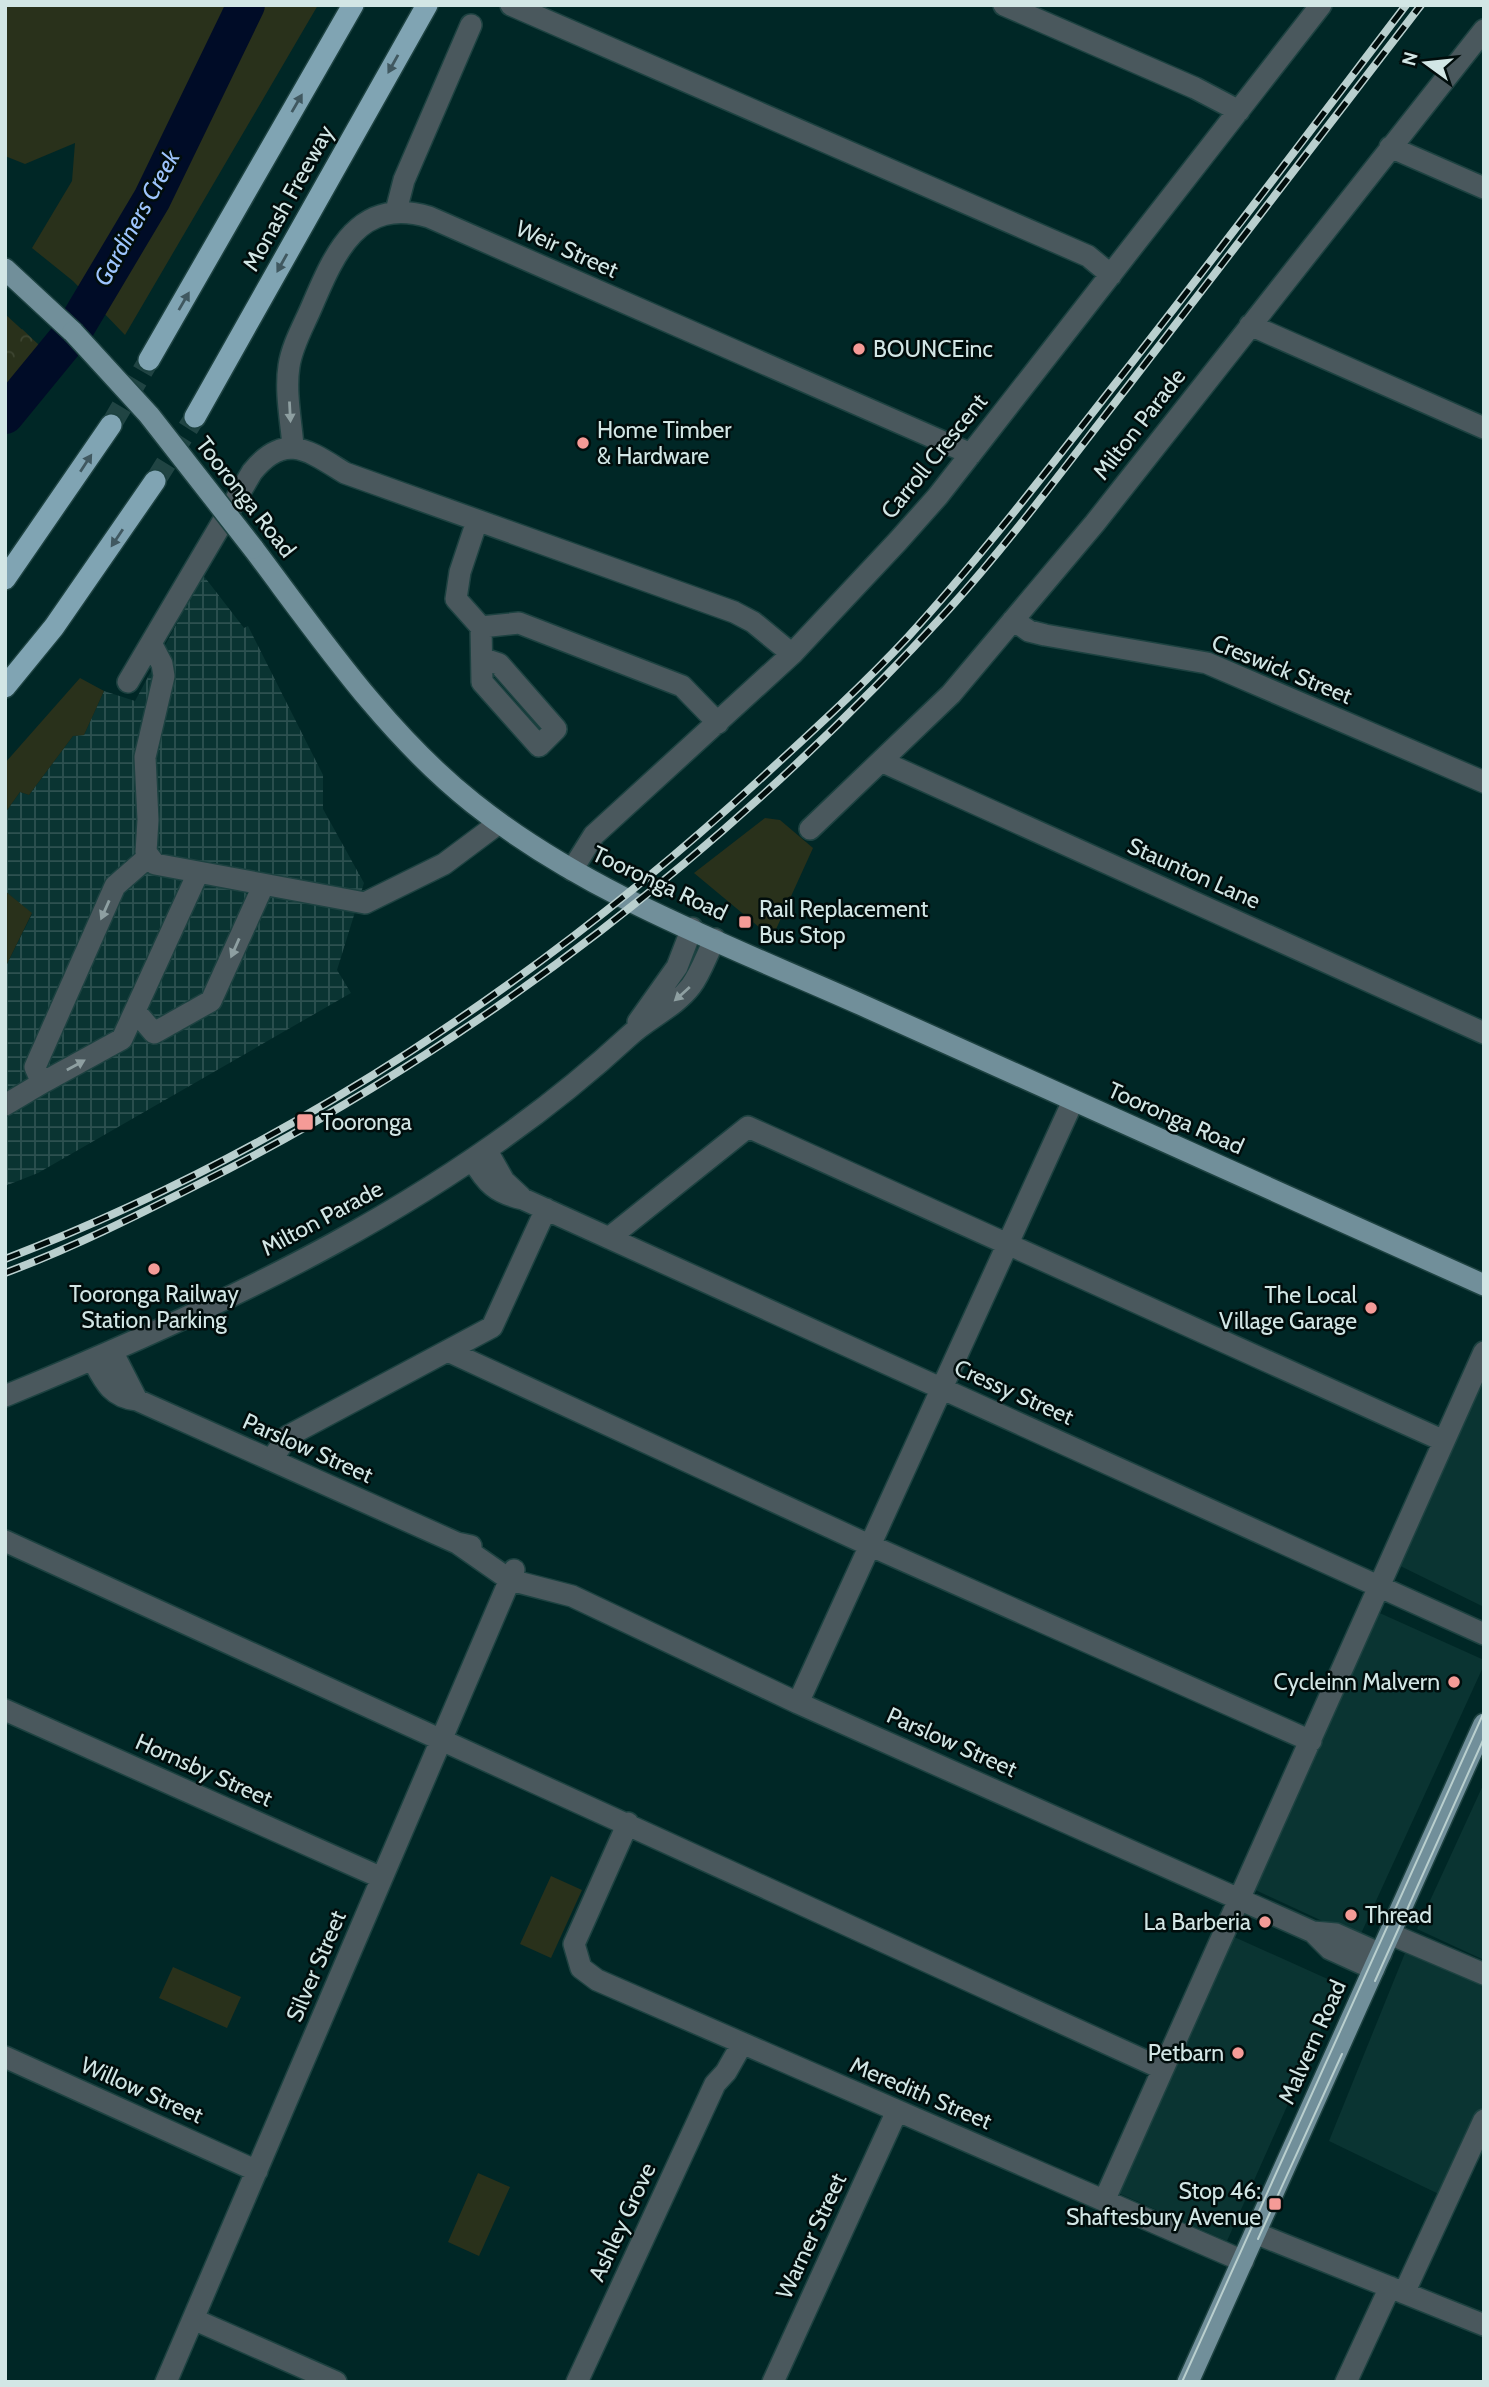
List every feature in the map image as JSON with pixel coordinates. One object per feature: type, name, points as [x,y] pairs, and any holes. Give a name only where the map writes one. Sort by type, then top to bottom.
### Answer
[{"type":"highway","name":"Monash Freeway","points":[[149,360],[353,5]]},
{"type":"highway","name":"Monash Freeway","points":[[195,416],[427,5]]},
{"type":"highway","points":[[5,579],[111,425]]},
{"type":"highway","points":[[5,687],[54,627],[155,481]]},
{"type":"main road","name":"Tooronga Road","points":[[5,269],[113,374],[182,456],[326,646],[389,722],[442,776],[499,823],[572,870],[715,939],[1484,1285]]},
{"type":"main road","name":"Malvern Road","points":[[1188,2382],[1484,1724]]},
{"type":"street","points":[[511,5],[1087,256],[1111,275]]},
{"type":"street","points":[[1004,5],[1195,88],[1239,111]]},
{"type":"street","name":"Carroll Crescent","points":[[572,870],[594,835],[792,654],[898,541],[971,454],[1321,5]]},
{"type":"street","points":[[293,446],[288,377],[292,353],[336,254],[363,225],[378,214],[396,211],[400,191],[471,25]]},
{"type":"street","name":"Milton Parade","points":[[810,829],[951,694],[1095,523],[1484,30]]},
{"type":"street","points":[[1390,147],[1484,188]]},
{"type":"street","name":"Weir Street","points":[[396,211],[429,217],[971,454]]},
{"type":"street","points":[[1250,325],[1484,428]]},
{"type":"street","points":[[128,682],[152,645],[200,555],[252,472],[262,460],[274,452],[293,446],[305,449],[345,473],[734,612],[753,622],[792,654]]},
{"type":"street","points":[[477,521],[460,572],[456,599],[481,627],[484,659]]},
{"type":"street","name":"Creswick Street","points":[[1013,620],[1030,631],[1045,635],[1207,663],[1484,782]]},
{"type":"street","points":[[481,627],[519,623],[682,685],[718,723]]},
{"type":"street","points":[[43,1083],[35,1067],[116,886],[147,858],[145,758],[164,676],[162,664],[152,645]]},
{"type":"street","name":"Staunton Lane","points":[[883,762],[1484,1033]]},
{"type":"street","points":[[147,858],[169,869],[365,903],[444,864],[499,823]]},
{"type":"street","points":[[5,1105],[122,1039],[198,873]]},
{"type":"street","points":[[136,1012],[154,1033],[211,1001],[263,886]]},
{"type":"street","name":"Milton Parade","points":[[632,1033],[677,967],[692,928]]},
{"type":"street","name":"Milton Parade","points":[[5,1396],[102,1356],[311,1255],[400,1206],[480,1156],[570,1089],[632,1033],[692,985],[715,939]]},
{"type":"street","points":[[798,1703],[1073,1101]]},
{"type":"street","points":[[609,1238],[748,1127],[1444,1441]]},
{"type":"street","name":"Cressy Street","points":[[480,1156],[492,1188],[546,1209],[1484,1634]]},
{"type":"street","points":[[271,1460],[288,1436],[450,1352],[492,1327],[546,1209]]},
{"type":"street","points":[[450,1352],[869,1545],[1311,1741]]},
{"type":"street","points":[[1104,2201],[1484,1352]]},
{"type":"street","name":"Parslow Street","points":[[102,1356],[114,1393],[121,1398],[137,1400],[457,1542],[512,1575],[572,1596],[798,1703],[1238,1899],[1313,1932],[1336,1934],[1377,1962]]},
{"type":"street","points":[[5,1541],[1163,2069]]},
{"type":"street","name":"Silver Street","points":[[166,2382],[512,1575]]},
{"type":"street","name":"Hornsby Street","points":[[5,1710],[382,1878]]},
{"type":"street","name":"Meredith Street","points":[[628,1823],[574,1944],[581,1968],[597,1980],[1243,2261]]},
{"type":"street","points":[[1390,1934],[1484,1975]]},
{"type":"street","name":"Ashley Grove","points":[[577,2382],[715,2084],[726,2073],[735,2041]]},
{"type":"street","name":"Willow Street","points":[[5,2057],[257,2171]]},
{"type":"street","name":"Warner Street","points":[[773,2382],[897,2111]]},
{"type":"street","points":[[1346,2382],[1397,2290],[1484,2120]]},
{"type":"street","points":[[1255,2234],[1484,2325]]},
{"type":"street","points":[[193,2319],[337,2382]]},
{"type":"shaded area","points":[[203,575],[244,628],[248,626],[323,775],[323,809],[364,883],[337,970],[351,993],[38,1173],[5,1186],[5,968],[32,914],[5,891],[5,813],[20,792],[29,795],[73,736],[84,735],[104,691],[135,701]]},
{"type":"shaded area","points":[[1484,1362],[1484,1607],[1388,1560]]},
{"type":"shaded area","points":[[1373,1610],[1484,1660],[1484,1665],[1359,1938],[1249,1887]]},
{"type":"shaded area","points":[[1484,1783],[1484,1960],[1417,1929]]},
{"type":"shaded area","points":[[1232,1936],[1341,1985],[1227,2241],[1118,2193]]},
{"type":"shaded area","points":[[1405,1953],[1484,1984],[1484,2120],[1449,2199],[1329,2141]]},
{"type":"green space","points":[[5,5],[318,5],[125,335],[73,281],[32,248],[72,181],[75,143],[25,164],[5,156]]},
{"type":"green space","points":[[5,314],[42,348],[5,392]]},
{"type":"green space","points":[[22,329],[42,348],[5,392],[5,351]]},
{"type":"green space","points":[[80,678],[104,691],[84,735],[73,736],[29,795],[20,792],[5,813],[5,763]]},
{"type":"green space","points":[[765,818],[780,820],[813,848],[772,938],[694,873]]},
{"type":"green space","points":[[5,891],[32,913],[5,968]]},
{"type":"green space","points":[[551,1876],[582,1890],[551,1958],[520,1944]]},
{"type":"green space","points":[[173,1967],[241,1997],[227,2028],[159,1998]]},
{"type":"green space","points":[[478,2173],[510,2187],[479,2256],[448,2242]]},
{"type":"waterway","name":"Gardiners Creek","points":[[5,415],[73,332],[152,199],[246,5]]},
{"type":"tunnel","points":[[111,425],[149,360]]},
{"type":"tunnel","points":[[155,481],[195,417]]},
{"type":"tram line","points":[[1182,2382],[1484,1712]]},
{"type":"tram line","points":[[1375,1981],[1484,1738]]},
{"type":"tram line","points":[[1258,2239],[1342,2054]]},
{"type":"railway","points":[[5,1259],[110,1215],[213,1166],[313,1111],[410,1051],[505,987],[596,919],[769,771],[891,655],[985,548],[1183,297],[1406,5]]},
{"type":"railway","points":[[5,1273],[128,1220],[199,1184],[304,1128],[406,1067],[505,1001],[600,931],[693,856],[782,778],[867,695],[995,556],[1421,5]]},
{"type":"place","name":"BOUNCEinc","points":[[859,349]]},
{"type":"place","name":"Home Timber & Hardware","points":[[583,443]]},
{"type":"place","name":"Rail Replacement Bus Stop","points":[[745,922]]},
{"type":"place","name":"Tooronga","points":[[305,1122]]},
{"type":"place","name":"Tooronga Railway Station Parking","points":[[154,1269]]},
{"type":"place","name":"The Local Village Garage","points":[[1371,1308]]},
{"type":"place","name":"Cycleinn Malvern","points":[[1454,1682]]},
{"type":"place","name":"Thread","points":[[1351,1915]]},
{"type":"place","name":"La Barberia","points":[[1265,1922]]},
{"type":"place","name":"Petbarn","points":[[1238,2053]]},
{"type":"place","name":"Stop 46: Shaftesbury Avenue","points":[[1275,2204]]}]
